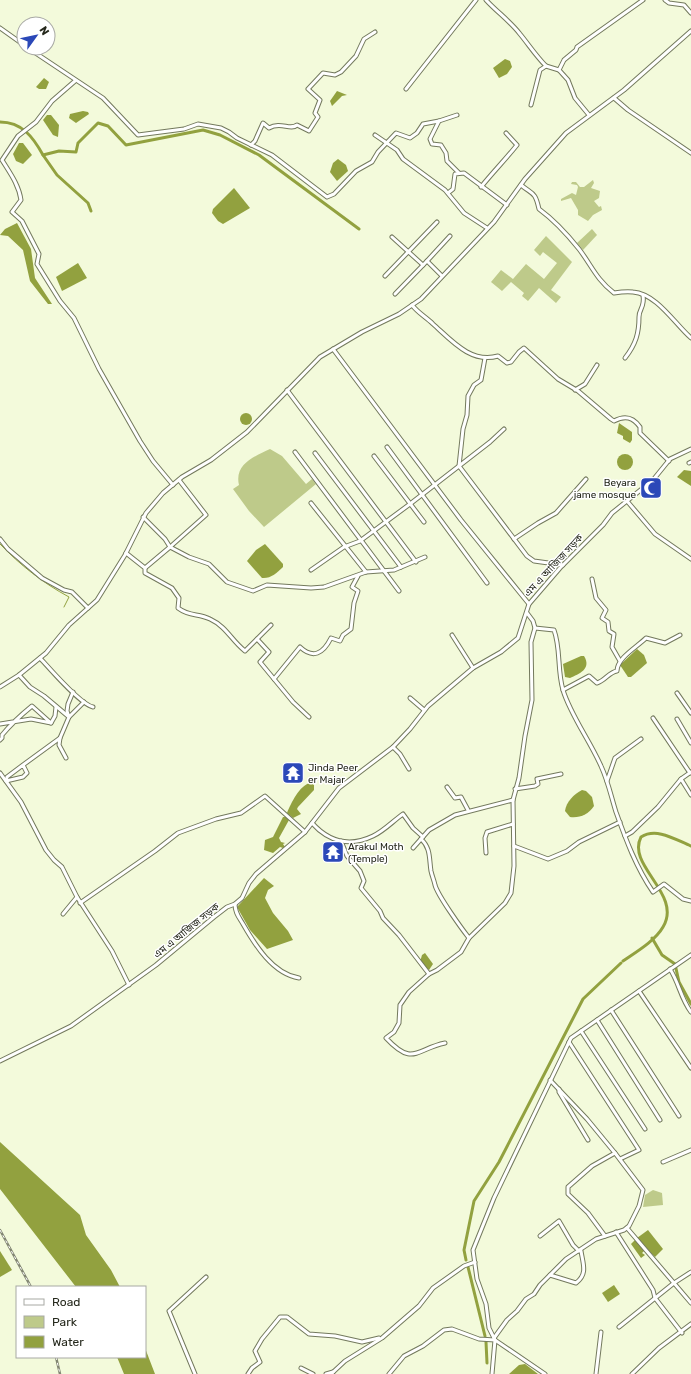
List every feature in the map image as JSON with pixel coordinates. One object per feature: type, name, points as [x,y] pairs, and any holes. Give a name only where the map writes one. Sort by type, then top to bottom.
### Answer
[{"type":"street","points":[[406,89],[476,0]]},
{"type":"street","points":[[486,0],[509,21],[533,53],[546,66],[559,70],[568,80],[575,98],[589,115]]},
{"type":"street","points":[[559,70],[564,60],[576,50],[577,47],[643,0]]},
{"type":"street","points":[[664,0],[669,4],[684,5],[691,13]]},
{"type":"street","points":[[0,28],[16,39]]},
{"type":"street","points":[[0,687],[19,675],[40,658],[69,625],[88,608],[104,590],[126,553],[144,517],[159,498],[179,480],[211,460],[247,432],[320,357],[399,314],[421,298],[487,228],[507,205],[521,185],[566,133],[614,98],[691,31]]},
{"type":"street","points":[[251,144],[255,141],[263,123],[269,128],[279,124],[291,128],[298,125],[309,131],[318,117],[315,113],[320,103],[308,89],[323,73],[335,75],[341,72],[356,56],[364,39],[375,32]]},
{"type":"street","points":[[40,56],[103,98],[138,135],[184,129],[204,124],[229,132],[236,138],[272,155],[327,197],[334,194],[356,171],[372,162],[378,152],[396,133],[410,138],[418,132],[423,124],[458,115]]},
{"type":"street","points":[[531,105],[540,70],[546,66]]},
{"type":"street","points":[[76,81],[52,100],[36,122],[18,136],[1,161],[20,192],[21,200],[12,212],[22,221],[39,254],[36,264],[56,296],[74,318],[99,369],[140,441],[153,461],[173,485]]},
{"type":"street","points":[[614,98],[628,110],[691,154]]},
{"type":"street","points":[[439,121],[430,139],[432,144],[441,146],[446,153],[447,161],[459,173],[464,173],[507,205]]},
{"type":"street","points":[[481,187],[493,170],[502,163],[517,145],[506,133]]},
{"type":"street","points":[[375,135],[397,150],[403,159],[448,193],[464,213],[487,228]]},
{"type":"street","points":[[448,193],[453,189],[455,174],[459,173]]},
{"type":"street","points":[[521,185],[531,190],[537,199],[539,209],[554,220],[579,249],[602,283],[614,293],[633,292],[643,295],[662,308],[691,338]]},
{"type":"street","points":[[385,276],[436,222]]},
{"type":"street","points":[[395,294],[450,236]]},
{"type":"street","points":[[392,237],[423,265]]},
{"type":"street","points":[[427,261],[442,276]]},
{"type":"street","points":[[625,358],[635,346],[640,327],[639,316],[644,304],[643,295]]},
{"type":"street","points":[[412,305],[446,337],[464,351],[484,358],[498,356],[507,362],[511,362],[524,348],[558,379],[575,390],[614,421],[620,418],[630,417],[637,422],[640,427],[640,433],[669,461]]},
{"type":"street","points":[[334,349],[435,485],[529,604]]},
{"type":"street","points":[[484,358],[481,380],[474,385],[468,396],[467,416],[463,429],[459,466],[527,556],[534,561],[563,565]]},
{"type":"street","points":[[575,390],[585,384],[597,365]]},
{"type":"street","points":[[287,390],[416,562]]},
{"type":"street","points":[[311,570],[344,546],[360,541],[435,485],[504,429]]},
{"type":"street","points":[[387,447],[487,583]]},
{"type":"street","name":"এম এ আজিজ সড়ক","points":[[0,1061],[71,1026],[156,965],[214,917],[242,898],[249,883],[256,874],[305,832],[339,788],[393,747],[410,729],[424,710],[473,668],[501,652],[518,638],[529,604],[563,565],[603,526],[612,513],[653,480],[669,461],[691,449]]},
{"type":"street","points":[[295,452],[360,541],[399,591]]},
{"type":"street","points":[[316,453],[400,567]]},
{"type":"street","points":[[374,456],[424,522]]},
{"type":"street","points":[[514,539],[556,513],[586,479]]},
{"type":"street","points":[[145,568],[206,516],[179,480]]},
{"type":"street","points":[[627,501],[655,534],[691,559]]},
{"type":"street","points":[[311,503],[319,511],[344,546],[366,572]]},
{"type":"street","points":[[144,517],[165,539],[170,547],[189,557],[209,564],[227,582],[253,591],[267,585],[316,588],[358,576],[366,572],[394,570],[425,557]]},
{"type":"street","points":[[0,539],[8,549],[42,578],[64,590],[72,592],[88,608]]},
{"type":"street","points":[[126,553],[145,568],[145,573],[172,588],[179,598],[178,608],[190,615],[200,615],[220,625],[245,650],[271,625]]},
{"type":"street","points":[[274,679],[289,663],[300,647],[309,655],[312,655],[326,646],[331,638],[340,641],[343,634],[352,629],[354,603],[358,591],[352,587],[358,576]]},
{"type":"street","points":[[563,690],[589,676],[597,683],[600,683],[613,672],[617,671],[620,661],[619,656],[612,647],[614,634],[609,631],[606,619],[602,618],[606,610],[596,598],[592,579]]},
{"type":"street","points":[[445,1043],[420,1053],[412,1054],[396,1049],[386,1038],[394,1032],[399,1023],[400,1005],[409,992],[429,974],[437,970],[461,952],[469,938],[509,897],[514,866],[513,800],[519,778],[524,736],[532,700],[531,642],[535,628],[533,621],[527,613]]},
{"type":"street","points":[[535,628],[554,630],[557,637],[560,676],[568,704],[584,732],[607,782],[625,836],[636,863],[652,892],[664,884],[682,899],[691,901]]},
{"type":"street","points":[[452,635],[473,668]]},
{"type":"street","points":[[620,661],[630,654],[634,647],[646,638],[665,643],[680,635]]},
{"type":"street","points":[[257,639],[269,652],[260,662],[293,702],[309,718]]},
{"type":"street","points":[[40,658],[73,692],[89,706],[93,707]]},
{"type":"street","points":[[19,675],[30,687],[44,696],[69,717]]},
{"type":"street","points":[[69,717],[68,704],[73,692]]},
{"type":"street","points":[[677,693],[691,713]]},
{"type":"street","points":[[410,698],[424,710]]},
{"type":"street","points":[[66,758],[59,745],[60,738],[69,717],[84,702]]},
{"type":"street","points":[[0,740],[6,730],[15,723],[17,718],[32,706],[51,723]]},
{"type":"street","points":[[51,723],[55,716],[56,707]]},
{"type":"street","points":[[625,836],[632,832],[658,807],[681,779],[690,772],[653,718]]},
{"type":"street","points":[[0,724],[15,723],[31,719],[51,723]]},
{"type":"street","points":[[677,719],[691,743]]},
{"type":"street","points":[[6,781],[7,777],[60,738]]},
{"type":"street","points":[[607,782],[615,758],[641,740]]},
{"type":"street","points":[[393,747],[400,754],[408,769]]},
{"type":"street","points":[[6,781],[23,777],[27,773],[23,765]]},
{"type":"street","points":[[0,773],[21,802],[46,850],[62,867],[80,903],[114,955],[129,985]]},
{"type":"street","points":[[515,789],[535,786],[538,784],[537,779],[561,774]]},
{"type":"street","points":[[681,779],[691,795]]},
{"type":"street","points":[[447,787],[455,798],[461,797],[468,810]]},
{"type":"street","points":[[80,903],[155,851],[178,833],[216,819],[241,813],[265,796],[305,832]]},
{"type":"street","points":[[413,848],[440,822],[468,810],[486,808],[513,800]]},
{"type":"street","points":[[312,823],[327,835],[345,843],[357,842],[374,836],[403,814],[426,843],[429,851],[431,870],[435,886],[469,938]]},
{"type":"street","points":[[514,846],[548,859],[567,851],[579,842],[620,822]]},
{"type":"street","points":[[486,853],[485,838],[487,832],[513,824]]},
{"type":"street","points":[[341,841],[347,856],[360,871],[364,881],[361,888],[380,911],[383,918],[399,935],[429,974]]},
{"type":"street","points":[[63,914],[77,897]]},
{"type":"street","points":[[235,904],[235,911],[247,932],[270,961],[292,977],[299,978]]},
{"type":"street","points":[[545,1374],[495,1339],[489,1328],[486,1304],[477,1279],[473,1250],[494,1198],[571,1038],[670,969],[690,957]]},
{"type":"street","points":[[670,969],[676,979],[680,993],[691,1012]]},
{"type":"street","points":[[639,991],[691,1068]]},
{"type":"street","points":[[611,1010],[680,1116]]},
{"type":"street","points":[[597,1020],[660,1120]]},
{"type":"street","points":[[581,1031],[645,1129]]},
{"type":"street","points":[[569,1042],[639,1150],[620,1159]]},
{"type":"street","points":[[492,1374],[495,1339],[507,1320],[517,1311],[526,1299],[534,1294],[540,1285],[566,1259],[587,1245],[605,1236],[627,1228],[639,1206],[643,1190],[587,1119],[550,1080]]},
{"type":"street","points":[[559,1089],[559,1092],[588,1140]]},
{"type":"street","points":[[663,1162],[691,1150]]},
{"type":"street","points":[[605,1236],[588,1213],[568,1194],[568,1186],[592,1166],[615,1153]]},
{"type":"street","points":[[540,1236],[559,1221],[573,1245],[580,1251],[585,1273],[576,1283],[550,1275]]},
{"type":"street","points":[[627,1228],[691,1303]]},
{"type":"street","points":[[616,1232],[653,1290],[655,1298],[682,1333]]},
{"type":"street","points":[[326,1374],[332,1373],[345,1361],[382,1338],[419,1306],[432,1288],[464,1266],[475,1262]]},
{"type":"street","points":[[619,1327],[674,1282],[691,1272]]},
{"type":"street","points":[[195,1374],[169,1311],[206,1277]]},
{"type":"street","points":[[248,1374],[252,1368],[260,1362],[255,1351],[258,1345],[280,1318],[287,1317],[309,1334],[336,1336],[362,1342],[382,1338]]},
{"type":"street","points":[[632,1374],[659,1348],[682,1333],[691,1324]]},
{"type":"street","points":[[389,1374],[404,1356],[423,1346],[444,1330],[452,1330],[479,1339],[495,1339]]},
{"type":"street","points":[[596,1374],[601,1332]]},
{"type":"street","points":[[301,1368],[313,1374]]},
{"type":"green space","points":[[593,180],[594,183],[591,188],[600,191],[599,198],[594,201],[599,207],[601,206],[602,210],[593,215],[588,221],[578,215],[578,210],[571,198],[561,201],[561,199],[572,193],[576,195],[578,187],[577,185],[571,184],[572,182],[576,182],[580,187],[584,187]]},
{"type":"green space","points":[[592,229],[597,235],[583,250],[577,243]]},
{"type":"green space","points":[[546,236],[572,262],[551,290],[561,297],[556,303],[539,288],[528,301],[522,296],[524,293],[511,282],[502,291],[491,282],[501,270],[513,279],[526,264],[544,279],[557,263],[543,252],[540,256],[534,250]]},
{"type":"green space","points":[[270,449],[282,456],[306,484],[312,479],[316,484],[264,527],[249,511],[233,489],[239,485],[238,478],[243,466],[252,458]]},
{"type":"green space","points":[[653,1190],[662,1193],[663,1205],[643,1207],[645,1195]]},
{"type":"water","points":[[505,59],[510,61],[512,67],[507,74],[499,78],[493,68]]},
{"type":"water","points":[[44,78],[49,82],[46,89],[39,89],[36,87]]},
{"type":"water","points":[[337,91],[347,95],[342,96],[332,106],[330,101]]},
{"type":"water","points":[[83,111],[88,112],[89,114],[76,123],[69,118],[70,114]]},
{"type":"water","points":[[47,115],[51,115],[59,125],[58,137],[53,135],[43,120]]},
{"type":"water","points":[[19,143],[23,143],[32,155],[23,164],[16,161],[13,154]]},
{"type":"water","points":[[338,159],[346,165],[348,171],[337,181],[330,172],[333,163]]},
{"type":"water","points":[[234,188],[250,208],[223,224],[218,221],[212,213],[213,209]]},
{"type":"water","points":[[17,223],[31,249],[35,278],[52,304],[48,304],[30,281],[23,250],[8,236],[0,235],[5,229]]},
{"type":"water","points":[[78,263],[87,278],[62,291],[56,277]]},
{"type":"water","points":[[244,413],[248,413],[252,419],[248,425],[244,425],[240,421],[240,417]]},
{"type":"water","points":[[619,423],[632,432],[632,440],[630,443],[623,439],[623,436],[617,433]]},
{"type":"water","points":[[622,454],[628,454],[633,459],[631,468],[628,470],[622,470],[617,465],[617,459]]},
{"type":"water","points":[[684,470],[691,471],[691,486],[677,477]]},
{"type":"water","points":[[265,544],[283,564],[283,567],[271,577],[262,578],[247,561],[256,550]]},
{"type":"water","points":[[637,649],[644,655],[647,663],[631,677],[628,677],[620,665]]},
{"type":"water","points":[[584,656],[586,661],[585,668],[577,675],[570,678],[565,677],[563,664]]},
{"type":"water","points":[[310,783],[314,785],[314,790],[298,807],[297,809],[301,814],[293,818],[287,813],[291,804],[299,791],[306,784]]},
{"type":"water","points":[[582,790],[586,791],[592,797],[594,806],[584,815],[570,817],[565,811],[567,804],[573,796]]},
{"type":"water","points":[[283,817],[287,817],[289,820],[279,838],[281,842],[285,843],[283,844],[285,847],[280,847],[273,853],[264,850],[265,840],[273,837]]},
{"type":"water","points":[[264,878],[274,886],[268,890],[265,898],[273,913],[288,931],[293,940],[267,949],[250,930],[237,907]]},
{"type":"water","points":[[425,953],[433,964],[429,970],[420,962],[422,955]]},
{"type":"water","points":[[0,1142],[80,1215],[86,1235],[111,1270],[119,1286],[75,1286],[0,1189]]},
{"type":"water","points":[[648,1230],[663,1249],[655,1257],[637,1238]]},
{"type":"water","points":[[635,1240],[645,1250],[642,1253],[645,1255],[641,1258],[631,1244]]},
{"type":"water","points":[[0,1251],[12,1270],[0,1277]]},
{"type":"water","points":[[614,1285],[620,1294],[608,1302],[602,1293]]},
{"type":"water","points":[[146,1351],[155,1374],[124,1374],[117,1358],[146,1358]]},
{"type":"water","points":[[525,1364],[538,1374],[509,1374],[519,1365]]},
{"type":"waterway","points":[[0,122],[8,123],[21,128],[31,137],[43,155],[59,151],[76,152],[78,143],[98,123],[108,126],[126,145],[203,130],[220,135],[259,155],[359,229]]},
{"type":"waterway","points":[[43,155],[57,175],[88,203],[91,211]]},
{"type":"waterway","points":[[0,544],[32,573],[69,597],[64,607]]},
{"type":"waterway","points":[[623,961],[645,946],[660,932],[667,915],[666,903],[661,892],[641,859],[638,848],[641,837],[653,833],[660,834],[691,846]]},
{"type":"waterway","points":[[652,938],[662,955],[675,964],[679,982],[691,1004]]},
{"type":"waterway","points":[[466,1260],[464,1250],[474,1201],[499,1162],[583,999],[621,963]]},
{"type":"waterway","points":[[468,1267],[485,1336]]},
{"type":"waterway","points":[[486,1342],[487,1363]]},
{"type":"railway","points":[[0,1230],[30,1286]]},
{"type":"railway","points":[[56,1358],[60,1374]]},
{"type":"place","name":"Beyara jame mosque","points":[[651,488]]},
{"type":"place","name":"Jinda Peer er Majar","points":[[293,773]]},
{"type":"place","name":"Arakul Moth (Temple)","points":[[333,852]]}]
